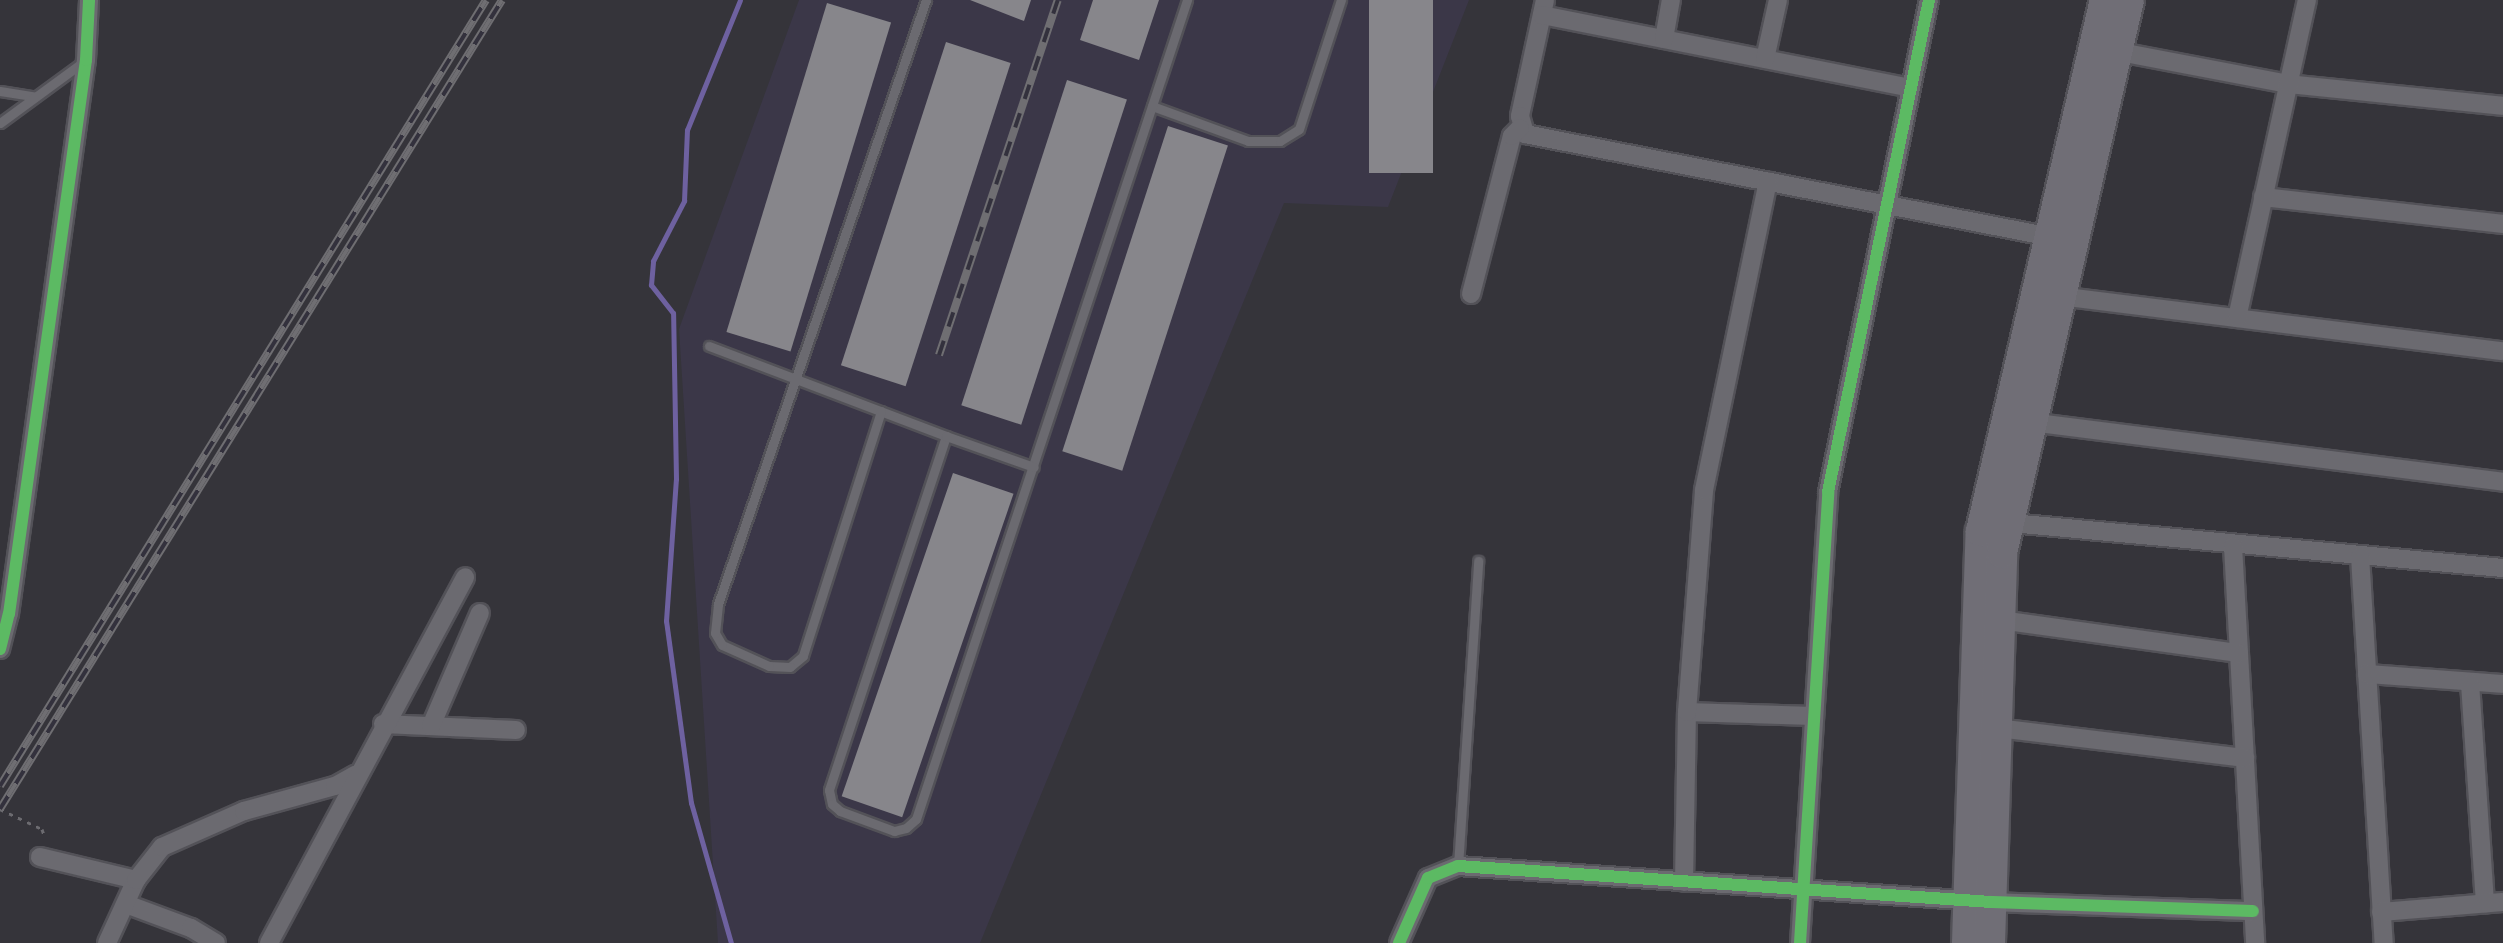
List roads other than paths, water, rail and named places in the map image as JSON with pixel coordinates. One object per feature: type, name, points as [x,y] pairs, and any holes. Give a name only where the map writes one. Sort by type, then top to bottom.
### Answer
[{"type":"main road","points":[[2105,0],[2105,49]]},
{"type":"main road","points":[[1990,943],[1980,901],[1995,521],[2105,49],[2129,0]]},
{"type":"main road","points":[[1967,943],[1980,901],[1997,728],[2000,620],[1995,521],[2030,422],[2059,296],[2060,239]]},
{"type":"street","points":[[0,649],[86,60],[89,0]]},
{"type":"street","points":[[1664,39],[1671,0]]},
{"type":"street","points":[[1765,59],[1778,0]]},
{"type":"street","points":[[1800,943],[1828,492],[1929,0]]},
{"type":"street","points":[[2237,318],[2307,0]]},
{"type":"street","points":[[1471,294],[1512,136],[1520,128],[1544,7],[1664,39],[1911,88]]},
{"type":"street","points":[[2105,49],[2288,84],[2503,106]]},
{"type":"street","points":[[1520,128],[1525,134],[2060,239]]},
{"type":"street","points":[[1684,882],[1687,712],[1706,476],[1768,182]]},
{"type":"street","points":[[2263,197],[2503,224]]},
{"type":"street","points":[[2059,296],[2503,351]]},
{"type":"street","points":[[2030,422],[2503,482]]},
{"type":"street","points":[[1995,521],[2233,546],[2503,568]]},
{"type":"street","points":[[2233,546],[2255,943]]},
{"type":"street","points":[[2360,556],[2384,943]]},
{"type":"street","points":[[269,943],[355,775],[465,577]]},
{"type":"street","points":[[431,726],[480,613]]},
{"type":"street","points":[[2000,620],[2239,653]]},
{"type":"street","points":[[2367,674],[2503,684]]},
{"type":"street","points":[[2381,912],[2494,903],[2470,683]]},
{"type":"street","points":[[1687,712],[1812,716]]},
{"type":"street","points":[[383,724],[516,730]]},
{"type":"street","points":[[1997,728],[2245,758]]},
{"type":"street","points":[[107,943],[136,880],[162,847],[244,811],[289,801],[355,775]]},
{"type":"street","points":[[40,857],[136,880]]},
{"type":"street","points":[[1399,943],[1428,878],[1458,866],[1980,901],[2253,911]]},
{"type":"street","points":[[126,904],[191,928],[216,943]]},
{"type":"lane","points":[[881,411],[803,656],[790,667],[769,666],[722,645],[714,620],[793,378],[926,0]]},
{"type":"lane","points":[[946,436],[829,790],[832,804],[840,811],[894,831],[916,819],[1187,0]]},
{"type":"lane","points":[[1152,106],[1248,141],[1280,141],[1299,129],[1341,0]]},
{"type":"lane","points":[[0,123],[86,60]]},
{"type":"lane","points":[[0,91],[36,97]]},
{"type":"lane","points":[[709,346],[1034,467]]},
{"type":"lane","points":[[1458,866],[1478,561]]},
{"type":"waterway","points":[[731,943],[691,803],[666,621],[676,479],[673,313],[651,285],[653,261],[684,201],[687,130],[740,0]]},
{"type":"railway","points":[[0,786],[486,0]]},
{"type":"railway","points":[[0,809],[502,0]]},
{"type":"railway","points":[[939,355],[1058,0]]}]
